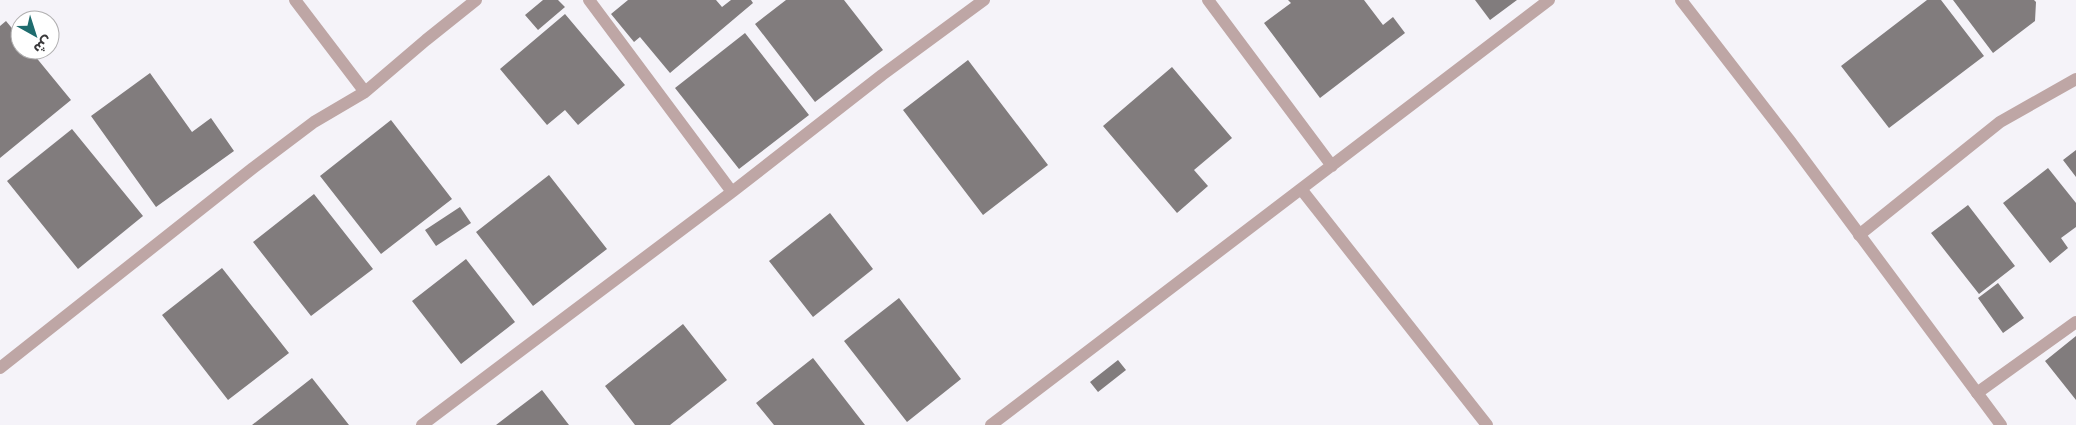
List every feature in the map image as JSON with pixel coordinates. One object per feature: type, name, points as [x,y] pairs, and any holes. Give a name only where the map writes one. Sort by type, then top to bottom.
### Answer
[{"type":"street","points":[[295,0],[365,92]]},
{"type":"street","points":[[0,368],[252,168],[314,122],[365,92],[476,0]]},
{"type":"street","points":[[589,0],[732,192]]},
{"type":"street","points":[[422,425],[732,192],[882,75],[984,0]]},
{"type":"street","points":[[1208,0],[1332,166]]},
{"type":"street","points":[[991,425],[1549,0]]},
{"type":"street","points":[[1681,0],[2001,425]]},
{"type":"street","points":[[1859,234],[2000,122],[2076,79]]},
{"type":"street","points":[[1301,189],[1487,425]]},
{"type":"street","points":[[1977,393],[2076,322]]},
{"type":"building","points":[[543,0],[558,0],[565,7],[538,30],[525,15]]},
{"type":"building","points":[[628,0],[716,0],[722,7],[731,0],[751,0],[753,3],[670,73],[640,37],[634,42],[611,14]]},
{"type":"building","points":[[786,0],[844,0],[883,50],[815,102],[755,24]]},
{"type":"building","points":[[1288,0],[1364,0],[1383,25],[1393,17],[1405,33],[1320,98],[1264,23],[1291,3]]},
{"type":"building","points":[[1475,0],[1517,0],[1490,20]]},
{"type":"building","points":[[1927,0],[1941,0],[1984,56],[1889,128],[1841,66]]},
{"type":"building","points":[[1953,0],[2034,0],[2036,2],[2035,21],[1993,53]]},
{"type":"building","points":[[565,14],[625,85],[578,125],[565,110],[547,125],[500,69]]},
{"type":"building","points":[[6,21],[10,26],[10,60],[38,60],[71,100],[0,158],[0,26]]},
{"type":"building","points":[[745,33],[809,115],[739,169],[675,88]]},
{"type":"building","points":[[968,60],[1048,165],[983,215],[903,110]]},
{"type":"building","points":[[1172,67],[1232,138],[1194,170],[1208,186],[1177,213],[1103,126]]},
{"type":"building","points":[[150,73],[192,132],[211,118],[234,151],[156,207],[91,116]]},
{"type":"building","points":[[391,120],[452,199],[381,254],[320,176]]},
{"type":"building","points":[[72,129],[143,216],[78,269],[7,181]]},
{"type":"building","points":[[2076,150],[2076,177],[2063,160]]},
{"type":"building","points":[[2048,168],[2076,203],[2076,227],[2061,238],[2068,248],[2050,263],[2003,203]]},
{"type":"building","points":[[549,175],[607,249],[533,306],[476,232]]},
{"type":"building","points":[[314,194],[373,269],[311,316],[253,242]]},
{"type":"building","points":[[1968,205],[2015,266],[1979,294],[1931,233]]},
{"type":"building","points":[[460,207],[471,223],[436,246],[425,230]]},
{"type":"building","points":[[830,213],[873,269],[813,317],[769,261]]},
{"type":"building","points":[[466,259],[515,322],[461,364],[412,301]]},
{"type":"building","points":[[222,268],[289,353],[228,400],[162,315]]},
{"type":"building","points":[[1998,283],[2024,318],[2003,333],[1978,298]]},
{"type":"building","points":[[899,298],[961,379],[907,422],[844,341]]},
{"type":"building","points":[[683,324],[727,380],[670,425],[635,425],[605,386]]},
{"type":"building","points":[[2076,336],[2076,400],[2045,361]]},
{"type":"building","points":[[813,358],[865,425],[774,425],[756,403]]},
{"type":"building","points":[[1118,360],[1126,370],[1098,392],[1090,382]]},
{"type":"building","points":[[312,378],[349,425],[252,425]]},
{"type":"building","points":[[542,390],[569,425],[496,425]]}]
